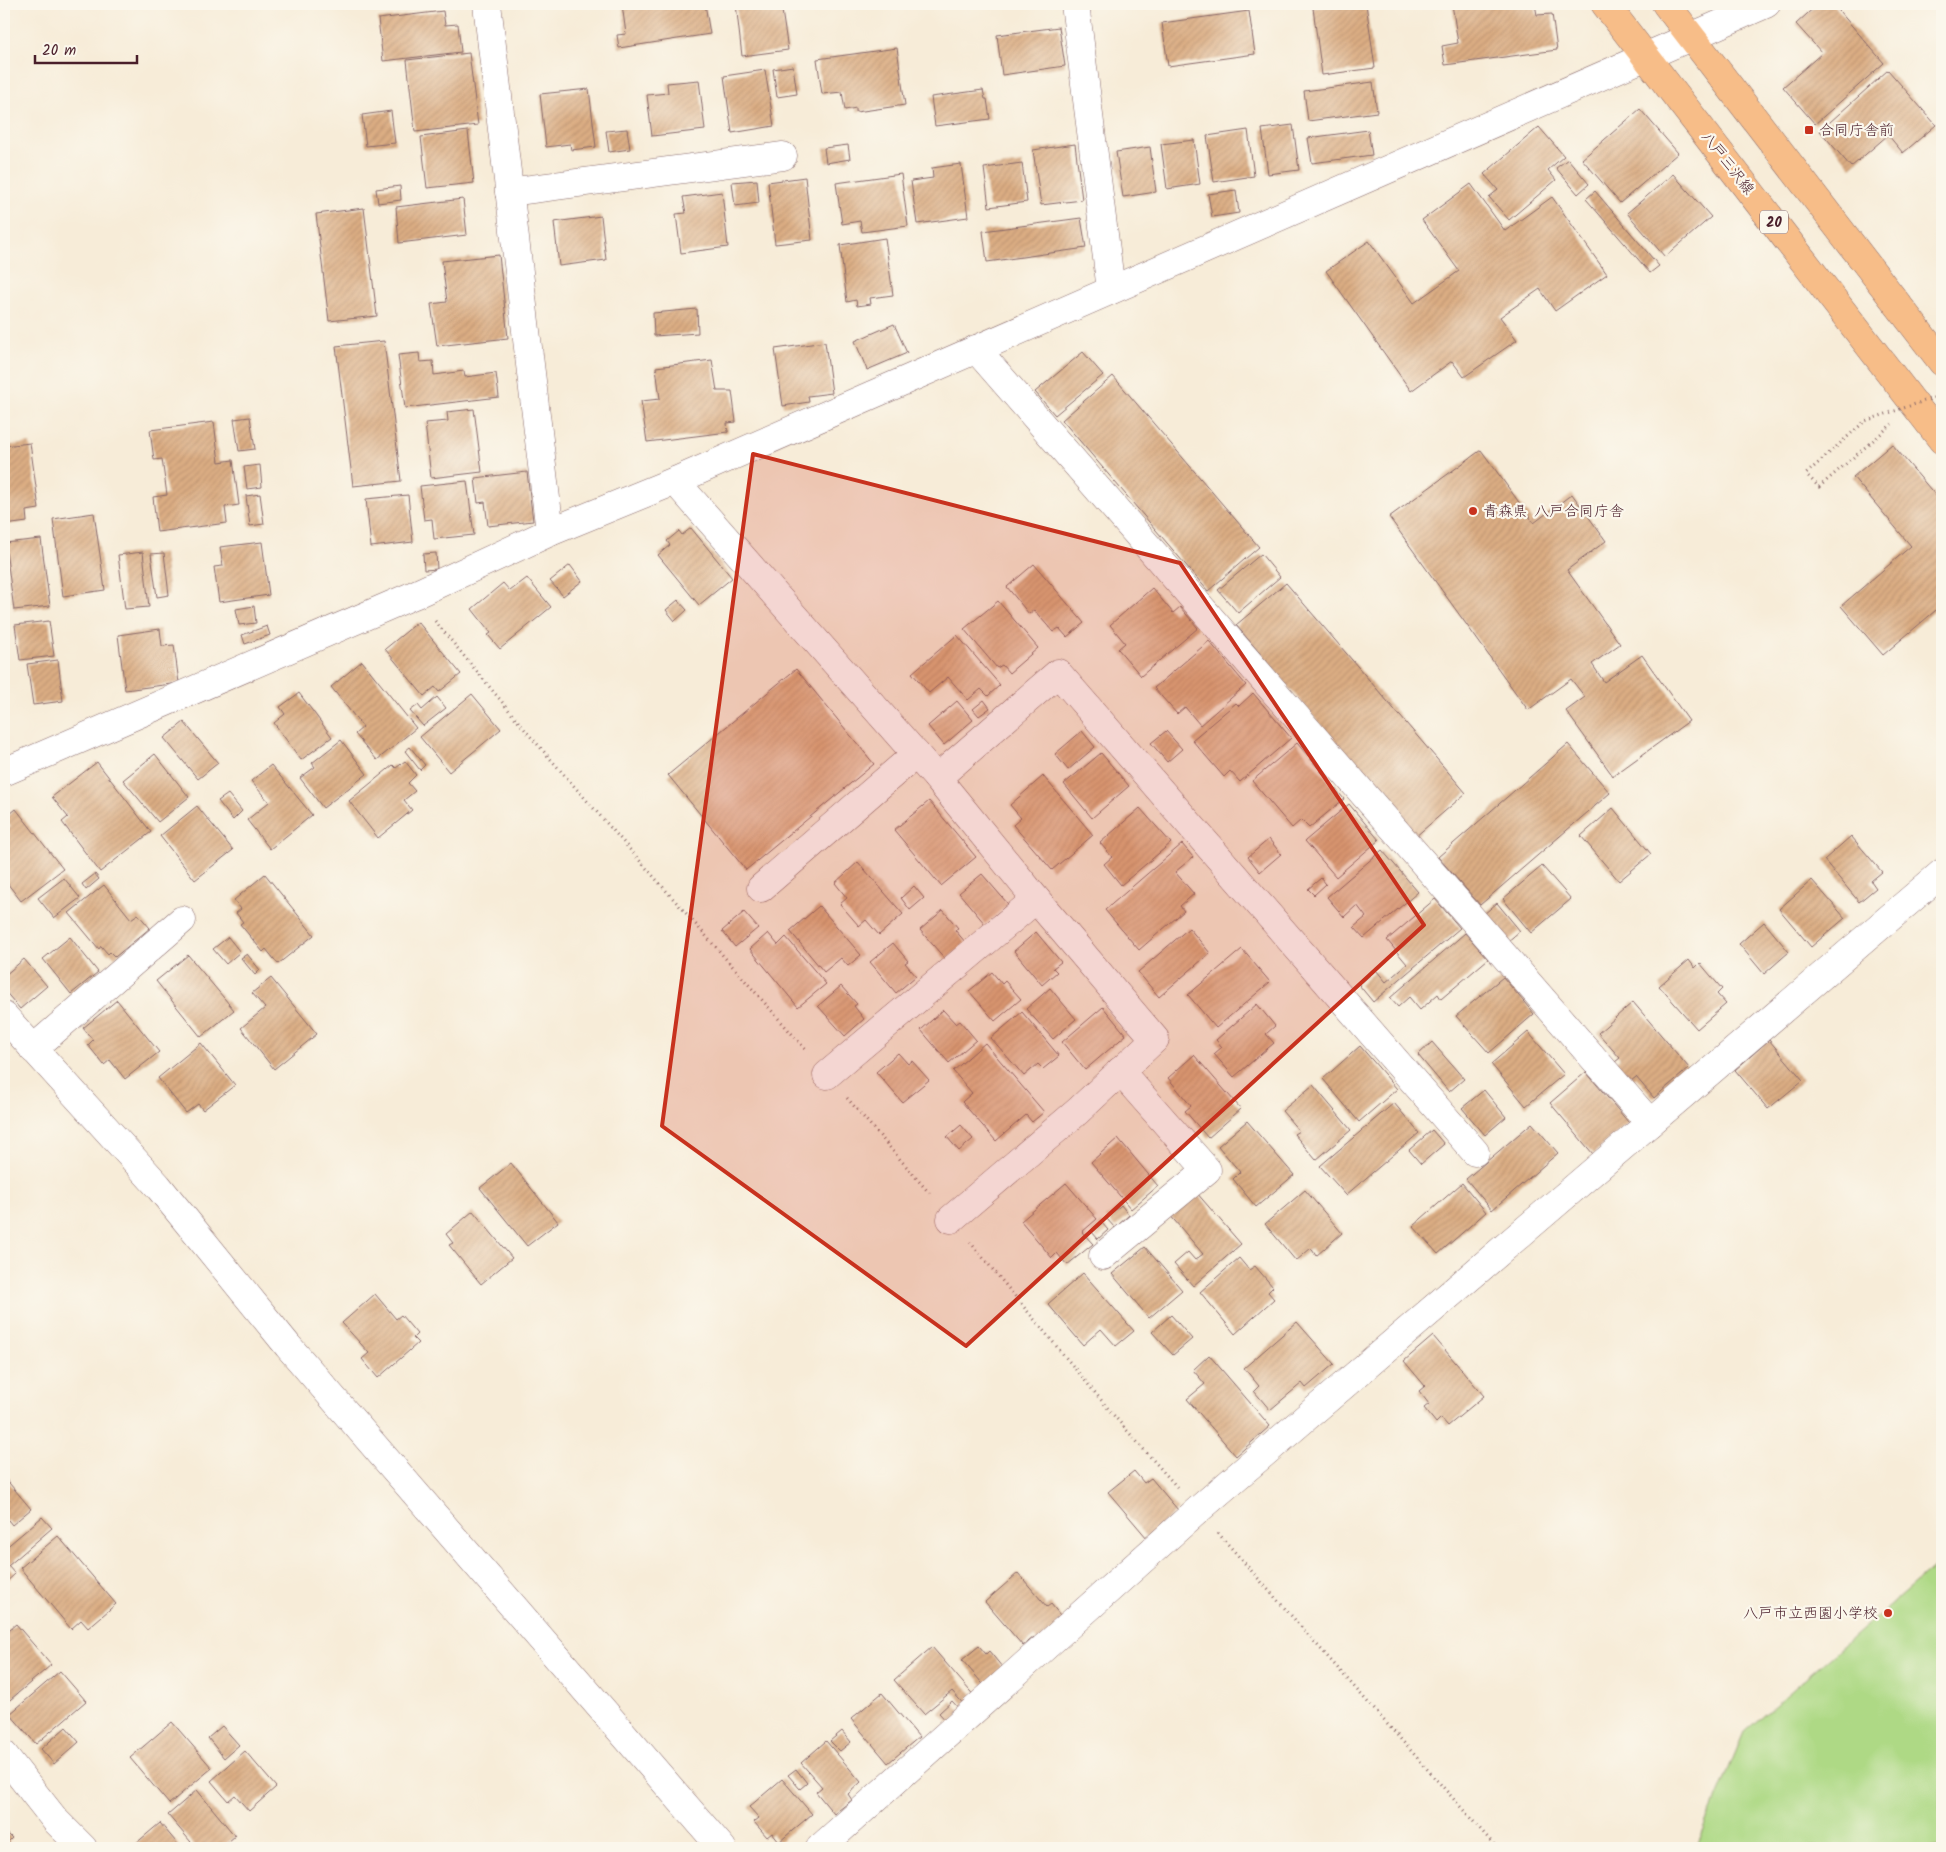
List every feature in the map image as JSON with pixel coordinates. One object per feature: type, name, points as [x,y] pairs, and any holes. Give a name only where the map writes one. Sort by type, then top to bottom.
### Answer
[{"type":"main road","name":"八戸三沢線","points":[[1605,4],[1942,440]]},
{"type":"main road","points":[[1666,4],[1942,362]]},
{"type":"street","points":[[487,4],[550,532]]},
{"type":"street","points":[[1076,4],[1111,290]]},
{"type":"street","points":[[4,772],[414,595],[550,532],[675,481],[1766,4]]},
{"type":"street","points":[[509,192],[783,156]]},
{"type":"street","points":[[976,349],[1650,1123]]},
{"type":"street","points":[[675,481],[937,778],[1036,899],[1155,1039],[1078,1112],[952,1219]]},
{"type":"street","points":[[937,778],[1058,673],[1475,1152]]},
{"type":"street","points":[[761,888],[916,754]]},
{"type":"street","points":[[820,1848],[1198,1510],[1942,873]]},
{"type":"street","points":[[827,1075],[1036,899]]},
{"type":"street","points":[[33,1049],[182,920]]},
{"type":"street","points":[[4,1016],[158,1186],[288,1346],[722,1848]]},
{"type":"street","points":[[1103,1256],[1207,1170],[1120,1071]]},
{"type":"street","points":[[8,1769],[83,1848]]},
{"type":"path","points":[[1896,421],[1819,487],[1806,474],[1865,421],[1942,395]]},
{"type":"path","points":[[414,595],[531,737],[952,1219],[1116,1418],[1497,1848]]},
{"type":"highlighted area","points":[[753,454],[1180,563],[1424,925],[966,1346],[662,1126]]},
{"type":"green space","name":"八戸市立西園小学校","points":[[1942,1560],[1942,1848],[1696,1848],[1744,1732]]},
{"type":"building","points":[[622,4],[705,4],[710,34],[619,48],[617,35],[626,34]]},
{"type":"building","points":[[736,4],[781,4],[788,50],[742,56]]},
{"type":"building","points":[[1366,4],[1375,68],[1322,75],[1313,8]]},
{"type":"building","points":[[1452,4],[1535,4],[1537,15],[1552,14],[1557,50],[1445,65],[1442,46],[1458,43]]},
{"type":"building","points":[[1818,4],[1833,4],[1884,63],[1815,124],[1783,87],[1822,53],[1796,24]]},
{"type":"building","points":[[443,11],[445,25],[458,24],[461,52],[383,61],[378,19]]},
{"type":"building","points":[[1249,11],[1255,54],[1168,66],[1162,23]]},
{"type":"building","points":[[1059,27],[1065,66],[1002,75],[997,35]]},
{"type":"building","points":[[897,48],[905,105],[856,112],[856,108],[845,110],[842,92],[822,94],[817,59]]},
{"type":"building","points":[[469,53],[478,125],[415,132],[407,60]]},
{"type":"building","points":[[793,66],[797,94],[777,97],[773,69]]},
{"type":"building","points":[[765,70],[774,126],[732,133],[724,76]]},
{"type":"building","points":[[1888,70],[1936,125],[1903,153],[1888,135],[1851,167],[1820,131]]},
{"type":"building","points":[[699,80],[705,130],[652,136],[647,95],[668,93],[667,83]]},
{"type":"building","points":[[1373,82],[1377,112],[1308,121],[1304,91]]},
{"type":"building","points":[[589,89],[596,147],[571,150],[570,144],[546,147],[540,94]]},
{"type":"building","points":[[983,90],[985,99],[987,99],[990,119],[935,126],[931,97]]},
{"type":"building","points":[[1640,109],[1678,153],[1620,203],[1582,159]]},
{"type":"building","points":[[391,111],[395,143],[366,146],[362,115]]},
{"type":"building","points":[[1293,125],[1299,170],[1268,174],[1262,129]]},
{"type":"building","points":[[1539,127],[1564,156],[1548,170],[1556,180],[1509,220],[1489,197],[1498,190],[1484,174]]},
{"type":"building","points":[[627,129],[630,149],[609,152],[606,131]]},
{"type":"building","points":[[1248,130],[1254,176],[1214,182],[1207,136]]},
{"type":"building","points":[[1368,130],[1372,155],[1312,163],[1308,138]]},
{"type":"building","points":[[468,131],[474,183],[427,188],[421,137]]},
{"type":"building","points":[[1194,140],[1200,184],[1167,189],[1161,144]]},
{"type":"building","points":[[1075,144],[1082,200],[1041,205],[1033,150]]},
{"type":"building","points":[[848,145],[850,159],[826,163],[824,148]]},
{"type":"building","points":[[1150,147],[1156,192],[1123,197],[1116,152]]},
{"type":"building","points":[[1568,159],[1589,184],[1578,194],[1556,168]]},
{"type":"building","points":[[1022,163],[1027,202],[989,207],[984,168]]},
{"type":"building","points":[[961,164],[968,217],[917,224],[911,181],[933,178],[932,168]]},
{"type":"building","points":[[901,174],[908,226],[862,232],[860,221],[842,224],[836,183]]},
{"type":"building","points":[[1673,174],[1711,217],[1665,257],[1627,213]]},
{"type":"building","points":[[805,177],[812,240],[775,244],[768,182]]},
{"type":"building","points":[[757,180],[759,203],[735,206],[732,182]]},
{"type":"building","points":[[1471,184],[1505,231],[1552,197],[1607,274],[1555,311],[1540,289],[1500,317],[1517,340],[1464,377],[1452,361],[1411,391],[1326,271],[1369,241],[1414,303],[1459,271],[1422,220]]},
{"type":"building","points":[[400,186],[401,200],[378,203],[376,189]]},
{"type":"building","points":[[1236,190],[1239,213],[1212,217],[1208,194]]},
{"type":"building","points":[[1595,191],[1659,266],[1650,273],[1586,199]]},
{"type":"building","points":[[722,192],[728,247],[681,253],[676,214],[686,213],[683,197]]},
{"type":"building","points":[[463,199],[467,235],[399,243],[396,207]]},
{"type":"building","points":[[364,208],[377,316],[329,321],[316,214]]},
{"type":"building","points":[[601,216],[606,260],[559,266],[554,222]]},
{"type":"building","points":[[1081,218],[1086,248],[987,262],[983,231]]},
{"type":"building","points":[[885,238],[893,295],[870,298],[871,304],[857,306],[856,300],[847,302],[840,245]]},
{"type":"building","points":[[499,255],[508,338],[437,346],[431,304],[447,302],[442,261]]},
{"type":"building","points":[[697,309],[698,333],[654,336],[653,313]]},
{"type":"building","points":[[894,324],[907,353],[867,370],[855,341]]},
{"type":"building","points":[[384,341],[401,481],[353,486],[336,346]]},
{"type":"building","points":[[825,342],[832,393],[808,396],[809,402],[783,406],[775,349]]},
{"type":"building","points":[[1083,352],[1103,375],[1055,415],[1035,392]]},
{"type":"building","points":[[419,353],[420,362],[433,361],[434,375],[464,371],[465,377],[496,373],[499,397],[405,408],[398,355]]},
{"type":"building","points":[[712,360],[717,391],[732,391],[736,422],[727,423],[728,432],[647,442],[641,401],[660,399],[656,367]]},
{"type":"building","points":[[1113,376],[1259,547],[1208,591],[1062,420]]},
{"type":"building","points":[[474,409],[482,472],[431,478],[425,423],[448,421],[447,412]]},
{"type":"building","points":[[250,417],[255,449],[239,451],[234,419]]},
{"type":"building","points":[[214,422],[219,462],[233,460],[239,505],[225,507],[227,523],[157,532],[153,497],[167,495],[162,459],[154,460],[150,430]]},
{"type":"building","points":[[30,443],[39,509],[26,511],[27,522],[5,525],[4,446]]},
{"type":"building","points":[[1892,444],[1942,503],[1942,605],[1883,655],[1841,606],[1911,546],[1853,477]]},
{"type":"building","points":[[1481,450],[1534,523],[1572,494],[1606,541],[1567,570],[1620,644],[1592,664],[1604,682],[1642,655],[1689,721],[1613,776],[1566,711],[1585,697],[1571,679],[1528,710],[1389,517]]},
{"type":"building","points":[[260,465],[262,487],[247,489],[244,467]]},
{"type":"building","points":[[527,472],[533,521],[488,526],[485,502],[478,503],[475,478]]},
{"type":"building","points":[[467,481],[474,535],[434,539],[432,519],[424,520],[420,486]]},
{"type":"building","points":[[260,494],[264,524],[250,526],[246,496]]},
{"type":"building","points":[[408,495],[413,542],[371,547],[366,499]]},
{"type":"building","points":[[94,513],[105,590],[63,596],[53,519]]},
{"type":"building","points":[[691,528],[732,578],[699,605],[658,555],[670,545],[667,541],[679,531],[682,535]]},
{"type":"building","points":[[41,539],[50,606],[14,610],[5,543]]},
{"type":"building","points":[[262,542],[269,595],[219,602],[214,567],[223,566],[220,547]]},
{"type":"building","points":[[143,552],[149,607],[125,609],[118,555]]},
{"type":"building","points":[[164,553],[169,595],[157,597],[151,554]]},
{"type":"building","points":[[436,553],[437,569],[424,570],[423,554]]},
{"type":"building","points":[[1261,554],[1280,577],[1238,613],[1218,590]]},
{"type":"building","points":[[1034,564],[1084,623],[1067,637],[1059,628],[1053,632],[1034,610],[1029,614],[1007,587]]},
{"type":"building","points":[[570,565],[582,581],[563,596],[550,581]]},
{"type":"building","points":[[527,578],[551,607],[500,649],[488,635],[491,633],[472,609],[503,583],[510,591]]},
{"type":"building","points":[[1286,583],[1466,793],[1415,837],[1236,625]]},
{"type":"building","points":[[1152,588],[1173,613],[1180,607],[1198,628],[1141,676],[1118,649],[1125,643],[1110,625]]},
{"type":"building","points":[[678,600],[687,610],[675,621],[666,610]]},
{"type":"building","points":[[998,601],[1038,648],[1009,673],[1002,665],[997,668],[964,629]]},
{"type":"building","points":[[254,606],[256,623],[239,625],[236,609]]},
{"type":"building","points":[[49,621],[54,656],[20,660],[15,625]]},
{"type":"building","points":[[418,622],[461,674],[439,692],[435,687],[424,696],[385,649]]},
{"type":"building","points":[[267,626],[270,635],[245,644],[242,635]]},
{"type":"building","points":[[160,629],[162,646],[174,645],[179,683],[125,690],[118,635]]},
{"type":"building","points":[[957,635],[1000,685],[988,696],[981,689],[968,700],[948,677],[929,693],[912,673]]},
{"type":"building","points":[[1209,641],[1246,685],[1200,725],[1185,707],[1177,714],[1154,688]]},
{"type":"building","points":[[58,660],[63,701],[33,705],[27,664]]},
{"type":"building","points":[[362,661],[416,728],[377,760],[355,734],[363,727],[331,687]]},
{"type":"building","points":[[796,669],[874,764],[746,870],[668,775]]},
{"type":"building","points":[[299,693],[332,737],[301,760],[274,723],[285,714],[280,707]]},
{"type":"building","points":[[1253,693],[1291,738],[1240,782],[1230,771],[1224,777],[1192,740],[1236,703],[1239,706]]},
{"type":"building","points":[[472,694],[501,729],[449,772],[420,737]]},
{"type":"building","points":[[437,697],[446,708],[423,726],[410,711],[418,705],[422,710]]},
{"type":"building","points":[[984,700],[990,708],[979,716],[973,709]]},
{"type":"building","points":[[957,701],[973,720],[944,745],[928,726]]},
{"type":"building","points":[[184,722],[218,763],[198,779],[164,738]]},
{"type":"building","points":[[1082,731],[1095,747],[1068,770],[1055,754]]},
{"type":"building","points":[[1166,731],[1182,749],[1167,762],[1151,743]]},
{"type":"building","points":[[341,740],[367,774],[323,808],[300,778],[315,767],[312,763]]},
{"type":"building","points":[[1297,743],[1344,799],[1309,828],[1301,820],[1292,828],[1252,781]]},
{"type":"building","points":[[1568,744],[1610,793],[1480,905],[1438,857]]},
{"type":"building","points":[[410,747],[425,765],[420,770],[405,751]]},
{"type":"building","points":[[1101,753],[1129,786],[1092,818],[1064,784]]},
{"type":"building","points":[[155,754],[189,797],[158,822],[123,780]]},
{"type":"building","points":[[405,761],[416,775],[408,783],[415,791],[404,800],[412,810],[378,838],[349,801],[393,765],[396,768]]},
{"type":"building","points":[[97,762],[151,832],[100,872],[62,822],[68,817],[52,797]]},
{"type":"building","points":[[271,765],[312,815],[270,849],[247,820],[269,802],[251,781]]},
{"type":"building","points":[[1043,776],[1093,835],[1052,870],[1013,825],[1021,818],[1010,805]]},
{"type":"building","points":[[228,794],[242,811],[233,820],[218,801]]},
{"type":"building","points":[[929,801],[976,857],[941,886],[894,830]]},
{"type":"building","points":[[1349,804],[1379,840],[1336,877],[1305,841]]},
{"type":"building","points":[[197,806],[233,850],[195,880],[160,836]]},
{"type":"building","points":[[1140,808],[1171,843],[1121,885],[1104,864],[1112,857],[1100,843]]},
{"type":"building","points":[[1613,808],[1651,854],[1619,881],[1581,836]]},
{"type":"building","points":[[16,809],[63,869],[21,901],[4,879],[4,832],[11,826],[4,819]]},
{"type":"building","points":[[1851,836],[1882,872],[1871,881],[1876,888],[1859,902],[1824,860]]},
{"type":"building","points":[[1269,839],[1281,854],[1260,872],[1248,857]]},
{"type":"building","points":[[1182,844],[1193,857],[1175,872],[1194,894],[1180,906],[1184,911],[1139,950],[1105,910]]},
{"type":"building","points":[[1382,850],[1418,892],[1364,938],[1354,927],[1366,917],[1357,905],[1344,917],[1327,897]]},
{"type":"building","points":[[858,862],[903,914],[879,935],[866,920],[859,926],[840,904],[847,898],[835,883]]},
{"type":"building","points":[[1542,866],[1571,899],[1531,933],[1503,899]]},
{"type":"building","points":[[95,874],[99,879],[86,890],[82,884]]},
{"type":"building","points":[[265,874],[314,935],[278,964],[266,949],[263,952],[240,924],[243,922],[236,913],[241,909],[234,900]]},
{"type":"building","points":[[982,874],[1008,904],[985,924],[959,893]]},
{"type":"building","points":[[64,878],[80,898],[54,918],[38,898]]},
{"type":"building","points":[[1321,878],[1326,884],[1314,895],[1308,889]]},
{"type":"building","points":[[1812,880],[1845,918],[1811,947],[1779,909]]},
{"type":"building","points":[[104,885],[131,919],[138,914],[150,928],[115,957],[110,952],[108,954],[101,946],[99,949],[69,913]]},
{"type":"building","points":[[914,886],[924,898],[910,910],[901,898]]},
{"type":"building","points":[[1435,899],[1460,928],[1373,1002],[1359,985],[1376,970],[1386,982],[1407,964],[1387,940]]},
{"type":"building","points":[[1497,903],[1520,931],[1507,942],[1484,914]]},
{"type":"building","points":[[819,906],[861,955],[848,966],[841,958],[824,972],[790,931]]},
{"type":"building","points":[[943,910],[958,928],[955,930],[966,943],[946,960],[920,930]]},
{"type":"building","points":[[744,912],[758,928],[735,947],[722,931]]},
{"type":"building","points":[[1764,922],[1789,952],[1764,974],[1739,944]]},
{"type":"building","points":[[1189,928],[1210,953],[1159,997],[1138,972]]},
{"type":"building","points":[[1036,932],[1061,962],[1053,968],[1057,972],[1042,985],[1014,951]]},
{"type":"building","points":[[768,933],[778,945],[786,937],[826,984],[798,1007],[750,949]]},
{"type":"building","points":[[1465,933],[1488,959],[1441,999],[1438,994],[1420,1010],[1409,997],[1398,1007],[1390,998]]},
{"type":"building","points":[[70,937],[98,972],[71,994],[43,959]]},
{"type":"building","points":[[228,937],[240,952],[226,964],[213,949]]},
{"type":"building","points":[[893,943],[908,961],[905,963],[916,976],[896,993],[870,962]]},
{"type":"building","points":[[1242,949],[1270,982],[1216,1028],[1188,995]]},
{"type":"building","points":[[247,954],[260,970],[255,975],[241,958]]},
{"type":"building","points":[[188,955],[234,1010],[201,1037],[156,981]]},
{"type":"building","points":[[24,959],[47,986],[20,1009],[4,990],[4,976]]},
{"type":"building","points":[[1689,960],[1695,968],[1700,963],[1722,989],[1717,994],[1726,1004],[1697,1029],[1659,986]]},
{"type":"building","points":[[992,972],[1002,984],[1005,981],[1021,999],[995,1021],[969,991]]},
{"type":"building","points":[[1503,977],[1534,1014],[1489,1053],[1456,1016]]},
{"type":"building","points":[[271,978],[317,1034],[274,1069],[241,1028],[265,1008],[252,993]]},
{"type":"building","points":[[841,986],[857,1004],[854,1006],[864,1019],[845,1036],[818,1006]]},
{"type":"building","points":[[1050,988],[1076,1019],[1053,1039],[1026,1009]]},
{"type":"building","points":[[117,1000],[159,1052],[125,1079],[110,1060],[104,1065],[88,1045],[93,1040],[83,1028]]},
{"type":"building","points":[[1633,1002],[1689,1068],[1654,1098],[1636,1077],[1631,1081],[1615,1062],[1620,1058],[1598,1033]]},
{"type":"building","points":[[1257,1004],[1275,1026],[1266,1034],[1274,1043],[1234,1077],[1214,1054],[1222,1047],[1216,1040]]},
{"type":"building","points":[[1103,1007],[1126,1035],[1085,1070],[1062,1042]]},
{"type":"building","points":[[943,1010],[956,1024],[960,1021],[976,1040],[949,1063],[921,1030]]},
{"type":"building","points":[[1022,1012],[1059,1056],[1043,1069],[1038,1064],[1024,1076],[991,1038]]},
{"type":"building","points":[[1528,1032],[1564,1074],[1526,1106],[1491,1064]]},
{"type":"building","points":[[1769,1040],[1803,1080],[1768,1109],[1735,1070]]},
{"type":"building","points":[[1432,1042],[1464,1079],[1449,1092],[1418,1055]]},
{"type":"building","points":[[201,1043],[235,1085],[203,1110],[198,1104],[186,1113],[158,1078]]},
{"type":"building","points":[[985,1043],[1044,1112],[1032,1122],[1026,1115],[996,1141],[962,1102],[972,1093],[953,1071]]},
{"type":"building","points":[[1360,1046],[1397,1089],[1359,1122],[1323,1079]]},
{"type":"building","points":[[898,1053],[908,1064],[912,1061],[929,1080],[902,1102],[876,1072]]},
{"type":"building","points":[[1194,1055],[1241,1109],[1208,1138],[1185,1111],[1191,1106],[1168,1078]]},
{"type":"building","points":[[1586,1072],[1629,1123],[1593,1154],[1550,1103]]},
{"type":"building","points":[[1313,1085],[1351,1130],[1316,1160],[1294,1134],[1299,1131],[1282,1111]]},
{"type":"building","points":[[1484,1090],[1506,1117],[1485,1135],[1462,1108]]},
{"type":"building","points":[[1394,1103],[1419,1133],[1346,1195],[1320,1166]]},
{"type":"building","points":[[1247,1121],[1294,1175],[1256,1207],[1233,1179],[1240,1172],[1218,1146]]},
{"type":"building","points":[[1532,1123],[1558,1153],[1492,1210],[1466,1179]]},
{"type":"building","points":[[961,1125],[973,1139],[959,1151],[947,1137]]},
{"type":"building","points":[[1432,1130],[1444,1144],[1421,1164],[1409,1150]]},
{"type":"building","points":[[1118,1138],[1158,1186],[1131,1209],[1091,1162]]},
{"type":"building","points":[[511,1163],[558,1222],[527,1246],[480,1188]]},
{"type":"building","points":[[1066,1183],[1097,1219],[1082,1232],[1093,1244],[1067,1265],[1057,1253],[1052,1258],[1021,1221]]},
{"type":"building","points":[[1462,1183],[1486,1212],[1438,1254],[1413,1226]]},
{"type":"building","points":[[1305,1190],[1342,1233],[1316,1256],[1311,1248],[1296,1261],[1265,1224]]},
{"type":"building","points":[[1196,1192],[1241,1244],[1193,1286],[1174,1264],[1188,1252],[1195,1260],[1203,1254],[1169,1214]]},
{"type":"building","points":[[1121,1205],[1129,1215],[1115,1228],[1106,1218]]},
{"type":"building","points":[[473,1211],[512,1258],[481,1284],[449,1245],[453,1243],[446,1234]]},
{"type":"building","points":[[1102,1223],[1108,1230],[1098,1239],[1092,1232]]},
{"type":"building","points":[[1145,1247],[1182,1290],[1149,1318],[1112,1274]]},
{"type":"building","points":[[1239,1258],[1249,1270],[1255,1266],[1273,1287],[1268,1292],[1274,1299],[1235,1334],[1200,1292]]},
{"type":"building","points":[[1083,1273],[1134,1331],[1116,1346],[1101,1329],[1083,1345],[1048,1304]]},
{"type":"building","points":[[375,1294],[396,1319],[401,1315],[417,1334],[413,1338],[418,1343],[378,1378],[362,1359],[369,1353],[342,1323]]},
{"type":"building","points":[[1171,1315],[1192,1339],[1173,1355],[1152,1332]]},
{"type":"building","points":[[1297,1322],[1334,1364],[1306,1388],[1302,1383],[1270,1410],[1254,1391],[1259,1386],[1244,1368]]},
{"type":"building","points":[[1433,1336],[1484,1396],[1448,1426],[1441,1418],[1436,1423],[1424,1408],[1429,1404],[1419,1391],[1425,1386],[1404,1361]]},
{"type":"building","points":[[1209,1355],[1270,1426],[1236,1456],[1187,1399],[1205,1384],[1193,1370]]},
{"type":"building","points":[[1134,1471],[1144,1483],[1151,1478],[1178,1510],[1147,1538],[1108,1492]]},
{"type":"building","points":[[4,1477],[31,1509],[12,1525],[8,1520],[4,1524]]},
{"type":"building","points":[[42,1517],[52,1528],[8,1566],[15,1574],[4,1584],[4,1549]]},
{"type":"building","points":[[58,1536],[116,1604],[88,1628],[81,1620],[71,1629],[20,1568]]},
{"type":"building","points":[[1018,1573],[1047,1607],[1051,1604],[1065,1621],[1039,1643],[1034,1637],[1023,1646],[985,1602]]},
{"type":"building","points":[[16,1624],[51,1665],[4,1705],[4,1634]]},
{"type":"building","points":[[979,1646],[986,1654],[989,1651],[1007,1673],[988,1690],[962,1660]]},
{"type":"building","points":[[932,1647],[976,1698],[966,1707],[952,1691],[924,1714],[894,1680]]},
{"type":"building","points":[[60,1671],[86,1701],[36,1744],[10,1714]]},
{"type":"building","points":[[882,1693],[919,1737],[888,1763],[851,1719]]},
{"type":"building","points":[[952,1701],[963,1713],[949,1724],[939,1713]]},
{"type":"building","points":[[172,1722],[212,1768],[169,1804],[130,1758]]},
{"type":"building","points":[[222,1726],[239,1745],[224,1758],[208,1738]]},
{"type":"building","points":[[66,1727],[79,1742],[54,1764],[41,1749]]},
{"type":"building","points":[[842,1731],[851,1742],[840,1751],[830,1741]]},
{"type":"building","points":[[826,1741],[861,1782],[848,1794],[852,1800],[834,1814],[816,1792],[822,1787],[801,1763]]},
{"type":"building","points":[[245,1751],[276,1787],[249,1811],[235,1795],[228,1801],[211,1781]]},
{"type":"building","points":[[796,1769],[807,1783],[800,1789],[788,1775]]},
{"type":"building","points":[[782,1779],[812,1814],[779,1842],[772,1833],[767,1837],[754,1822],[759,1818],[749,1807]]},
{"type":"building","points":[[197,1790],[235,1836],[221,1848],[196,1848],[168,1815]]},
{"type":"building","points":[[160,1823],[181,1848],[137,1848],[134,1845]]},
{"type":"building","points":[[4,1830],[12,1838],[8,1842],[14,1848],[4,1848]]},
{"type":"place","name":"合同庁舎前","points":[[1809,130]]},
{"type":"place","name":"青森県 八戸合同庁舎","points":[[1473,511]]},
{"type":"place","name":"八戸市立西園小学校","points":[[1888,1613]]}]
